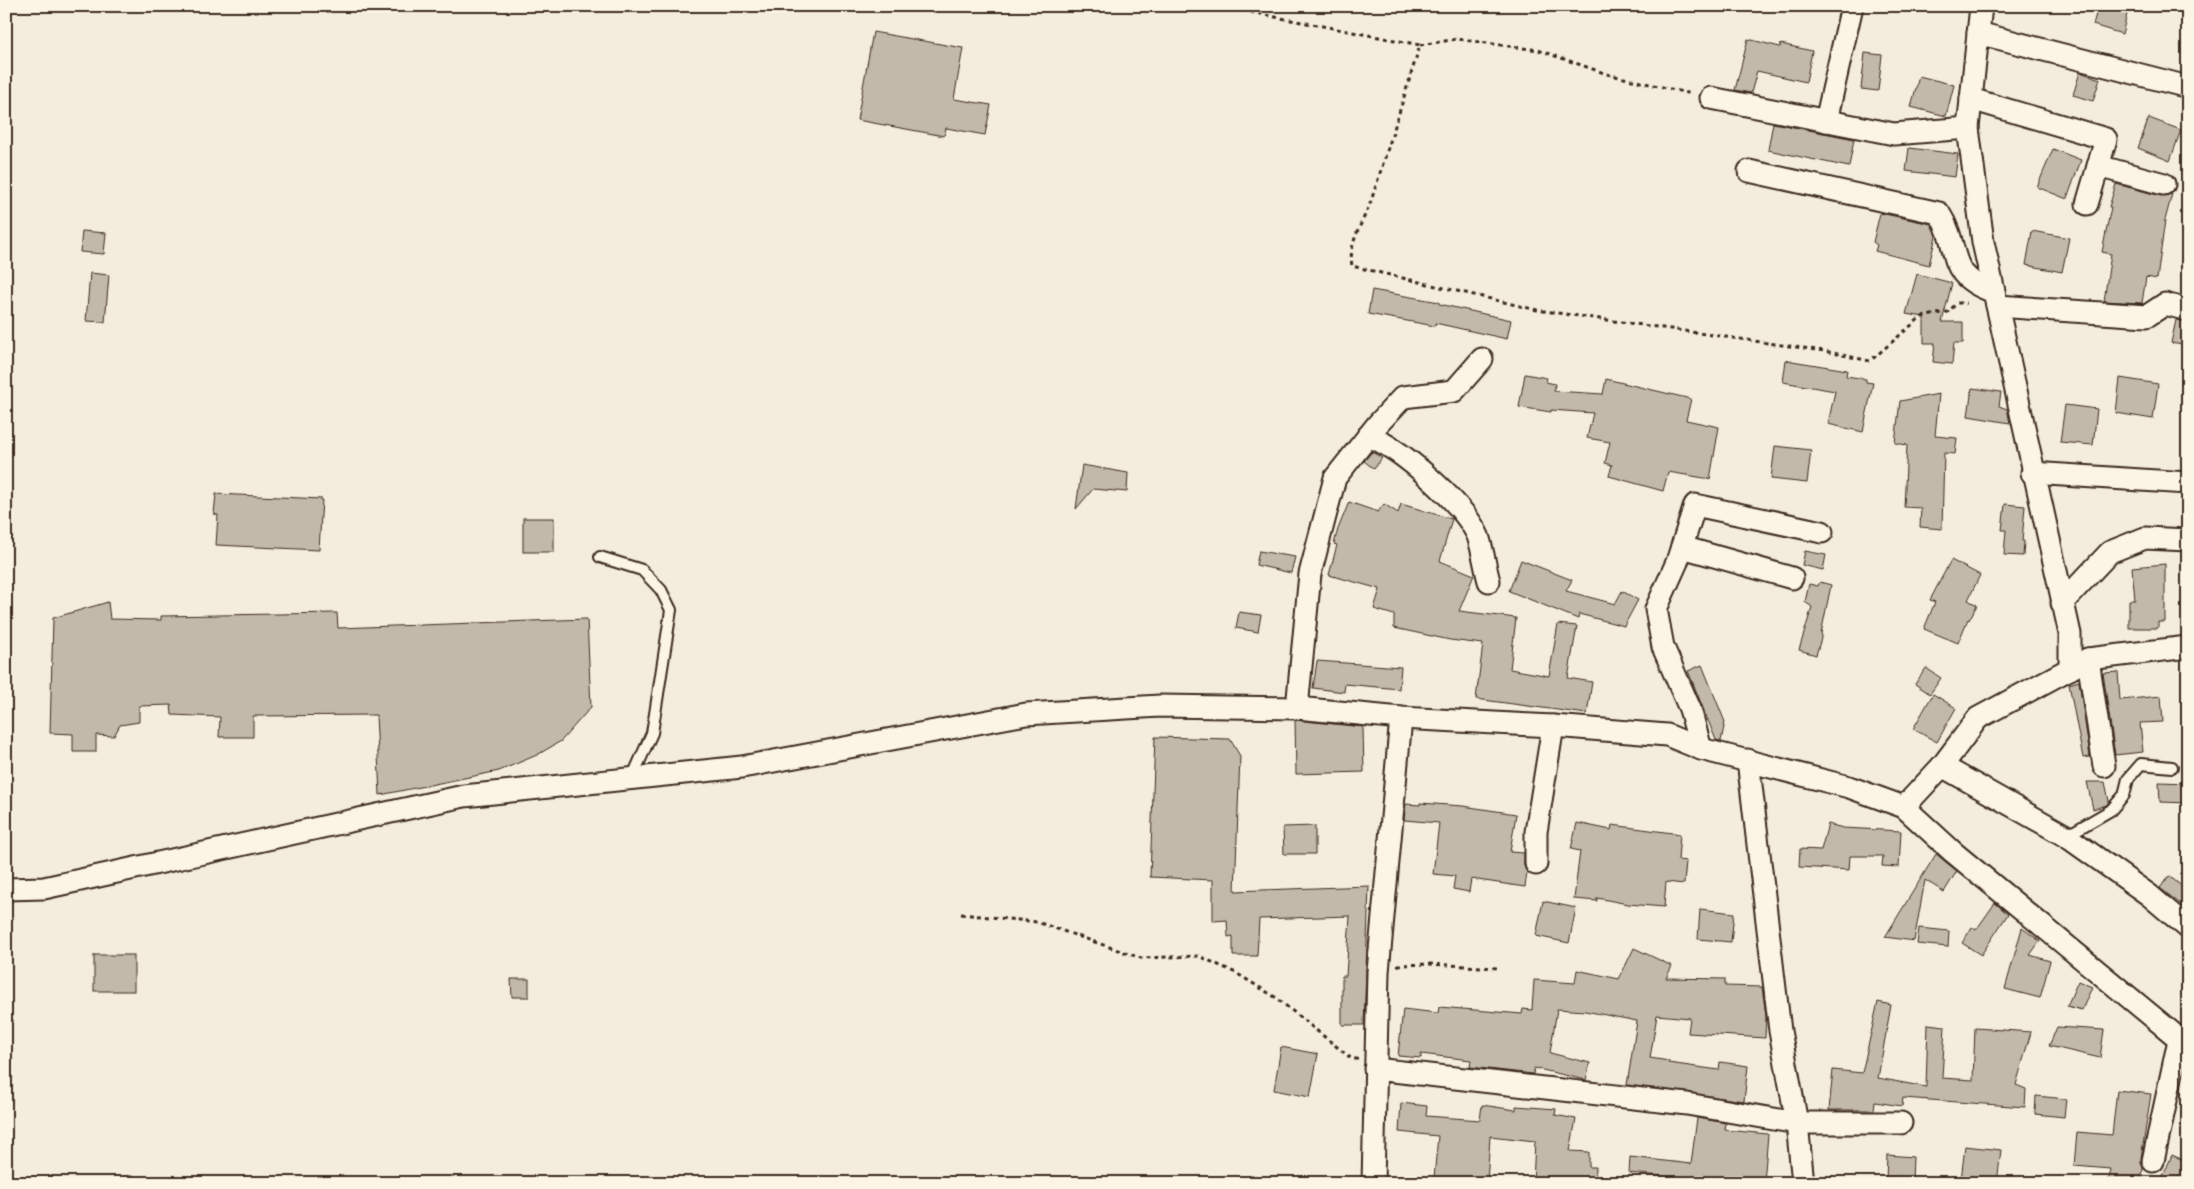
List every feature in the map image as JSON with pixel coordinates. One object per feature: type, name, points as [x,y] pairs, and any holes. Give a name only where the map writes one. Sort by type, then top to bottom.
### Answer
[{"type":"street","points":[[1826,121],[1852,6]]},
{"type":"street","points":[[1981,6],[1968,128],[1983,242],[2030,452],[2032,473],[2062,603],[2104,766]]},
{"type":"street","points":[[1978,33],[2188,87]]},
{"type":"street","points":[[1711,98],[1894,134],[1968,128]]},
{"type":"street","points":[[1971,99],[2106,139],[2087,204]]},
{"type":"street","points":[[2098,166],[2164,184]]},
{"type":"street","points":[[1749,171],[1939,213],[1946,224],[1958,269],[1974,285],[1996,299],[2147,316],[2165,304],[2188,310]]},
{"type":"street","points":[[1297,708],[1310,574],[1335,478],[1368,436],[1403,397],[1454,391],[1482,360]]},
{"type":"street","points":[[1368,436],[1383,441],[1434,483],[1465,514],[1478,536],[1489,581]]},
{"type":"street","points":[[2032,473],[2188,483]]},
{"type":"street","points":[[1701,748],[1690,709],[1663,647],[1656,609],[1682,547],[1695,505],[1822,532]]},
{"type":"street","points":[[2062,603],[2110,552],[2145,538],[2188,540]]},
{"type":"street","points":[[1682,547],[1792,578]]},
{"type":"street","points":[[1904,807],[1942,766],[1978,718],[2079,664],[2188,647]]},
{"type":"street","points":[[6,889],[44,888],[464,796],[742,767],[1026,714],[1160,706],[1297,708],[1400,718],[1553,726],[1667,735],[1701,748],[1849,787],[1904,807],[1953,852],[2184,1043],[2153,1161]]},
{"type":"street","points":[[1373,1183],[1379,966],[1400,718]]},
{"type":"street","points":[[1536,864],[1536,832],[1553,726]]},
{"type":"street","points":[[1748,760],[1780,1031],[1797,1122],[1803,1183]]},
{"type":"street","points":[[1942,766],[2066,836],[2149,895],[2188,928]]},
{"type":"street","points":[[1375,1065],[1687,1104],[1797,1122],[1902,1123]]},
{"type":"lane","points":[[600,557],[642,570],[661,590],[671,610],[652,733],[632,778]]},
{"type":"lane","points":[[2066,836],[2111,810],[2124,795],[2128,779],[2141,764],[2172,767]]},
{"type":"path","points":[[1219,6],[1420,45],[1457,39],[1538,50],[1607,74],[1711,98]]},
{"type":"path","points":[[1420,45],[1370,203],[1354,237],[1350,255],[1352,266],[1537,310],[1824,351],[1870,361],[1921,317],[1948,312],[1958,303],[1996,299]]},
{"type":"path","points":[[961,914],[1036,922],[1141,958],[1199,956],[1236,974],[1275,997],[1352,1059],[1375,1065]]},
{"type":"path","points":[[1379,966],[1430,964],[1499,968]]},
{"type":"building","points":[[2098,6],[2129,6],[2122,34],[2093,25]]},
{"type":"building","points":[[873,32],[963,48],[954,99],[991,105],[985,135],[946,128],[944,136],[857,120]]},
{"type":"building","points":[[1748,39],[1780,47],[1781,44],[1812,51],[1806,82],[1757,71],[1751,93],[1735,90]]},
{"type":"building","points":[[1865,53],[1882,55],[1878,91],[1861,89]]},
{"type":"building","points":[[2080,72],[2100,79],[2093,101],[2073,95]]},
{"type":"building","points":[[1919,76],[1954,85],[1946,116],[1911,107]]},
{"type":"building","points":[[2149,118],[2181,130],[2170,161],[2138,148]]},
{"type":"building","points":[[1773,123],[1854,139],[1849,167],[1768,150]]},
{"type":"building","points":[[1909,148],[1958,154],[1955,177],[1906,171]]},
{"type":"building","points":[[2053,149],[2081,160],[2067,199],[2037,187]]},
{"type":"building","points":[[2116,184],[2161,196],[2172,194],[2165,220],[2157,279],[2146,277],[2142,303],[2104,301],[2111,254],[2102,252],[2111,207],[2109,207]]},
{"type":"building","points":[[1880,213],[1931,224],[1936,236],[1929,265],[1875,251],[1877,245],[1873,242]]},
{"type":"building","points":[[82,231],[106,233],[104,254],[80,252]]},
{"type":"building","points":[[2032,231],[2069,238],[2062,272],[2026,265]]},
{"type":"building","points":[[90,273],[109,275],[105,322],[86,321]]},
{"type":"building","points":[[1917,274],[1952,283],[1942,322],[1963,322],[1963,343],[1954,343],[1952,364],[1933,362],[1935,343],[1924,343],[1924,317],[1906,314]]},
{"type":"building","points":[[1372,290],[1439,302],[1439,304],[1511,320],[1507,339],[1435,323],[1435,326],[1368,314]]},
{"type":"building","points":[[2176,320],[2188,322],[2188,346],[2171,343]]},
{"type":"building","points":[[1786,360],[1847,370],[1846,376],[1866,379],[1866,382],[1873,383],[1863,432],[1828,424],[1835,391],[1783,382]]},
{"type":"building","points":[[1525,374],[1547,378],[1546,382],[1555,384],[1554,391],[1603,394],[1606,379],[1691,399],[1686,420],[1719,427],[1710,479],[1668,472],[1663,491],[1609,476],[1612,465],[1605,463],[1610,442],[1587,438],[1593,413],[1551,410],[1551,412],[1519,407]]},
{"type":"building","points":[[2120,378],[2158,384],[2153,419],[2116,413]]},
{"type":"building","points":[[1972,388],[2001,392],[1999,406],[2007,409],[2010,423],[1968,416]]},
{"type":"building","points":[[1939,394],[1935,436],[1957,438],[1955,454],[1944,453],[1942,529],[1920,527],[1921,508],[1904,507],[1907,445],[1895,443],[1900,401]]},
{"type":"building","points":[[2065,405],[2097,409],[2093,445],[2060,442]]},
{"type":"building","points":[[1775,446],[1811,450],[1807,483],[1771,479]]},
{"type":"building","points":[[1372,452],[1382,458],[1374,469],[1364,461]]},
{"type":"building","points":[[1082,465],[1128,473],[1127,492],[1093,489],[1076,509]]},
{"type":"building","points":[[216,494],[322,499],[319,550],[216,545],[218,515],[214,514]]},
{"type":"building","points":[[1349,502],[1378,512],[1384,504],[1398,513],[1401,504],[1452,519],[1440,561],[1474,575],[1459,611],[1516,618],[1510,669],[1549,676],[1558,624],[1577,626],[1568,678],[1592,682],[1587,714],[1476,699],[1483,644],[1450,640],[1394,628],[1394,615],[1374,609],[1380,589],[1329,575],[1337,545],[1334,544],[1338,529]]},
{"type":"building","points":[[2005,504],[2025,506],[2022,541],[2024,541],[2023,556],[2004,555],[2006,530],[2002,530]]},
{"type":"building","points":[[523,518],[554,518],[554,552],[523,552]]},
{"type":"building","points":[[1259,551],[1295,557],[1291,573],[1256,565]]},
{"type":"building","points":[[1805,551],[1826,555],[1823,570],[1802,565]]},
{"type":"building","points":[[1521,560],[1572,580],[1566,591],[1615,604],[1622,591],[1638,600],[1624,626],[1579,614],[1578,619],[1509,591]]},
{"type":"building","points":[[1951,560],[1980,575],[1968,600],[1977,605],[1968,619],[1958,643],[1924,629],[1935,602],[1930,600]]},
{"type":"building","points":[[2165,564],[2165,622],[2158,622],[2158,628],[2129,628],[2129,600],[2135,600],[2132,567]]},
{"type":"building","points":[[1820,582],[1831,585],[1822,635],[1816,655],[1799,650],[1812,607],[1805,602],[1809,584],[1818,586]]},
{"type":"building","points":[[108,602],[110,619],[161,620],[161,616],[337,613],[338,628],[587,619],[591,707],[561,741],[537,755],[499,771],[380,795],[376,715],[253,716],[253,737],[219,737],[220,717],[172,715],[171,705],[139,706],[139,722],[120,725],[114,736],[96,735],[96,752],[73,752],[73,734],[50,733],[53,618]]},
{"type":"building","points":[[1239,612],[1261,615],[1258,632],[1236,628]]},
{"type":"building","points":[[1317,661],[1401,667],[1399,689],[1345,684],[1344,692],[1313,688]]},
{"type":"building","points":[[1702,665],[1725,722],[1721,741],[1716,740],[1688,671]]},
{"type":"building","points":[[1926,668],[1941,678],[1930,694],[1915,684]]},
{"type":"building","points":[[2118,672],[2120,700],[2161,696],[2163,722],[2140,723],[2143,752],[2115,755],[2103,673]]},
{"type":"building","points":[[2079,681],[2090,757],[2083,758],[2069,684]]},
{"type":"building","points":[[1933,694],[1956,708],[1937,742],[1913,729]]},
{"type":"building","points":[[1295,720],[1363,727],[1364,772],[1296,774]]},
{"type":"building","points":[[1155,737],[1230,739],[1240,756],[1235,891],[1369,886],[1364,1025],[1342,1025],[1342,976],[1346,976],[1350,916],[1259,919],[1257,956],[1233,956],[1233,936],[1228,937],[1227,920],[1213,921],[1213,880],[1150,877]]},
{"type":"building","points":[[2087,782],[2105,782],[2109,801],[2107,805],[2093,809]]},
{"type":"building","points":[[2159,782],[2188,783],[2188,803],[2160,802]]},
{"type":"building","points":[[1420,803],[1463,806],[1516,814],[1510,852],[1524,853],[1524,864],[1527,872],[1525,887],[1471,879],[1469,892],[1453,889],[1455,876],[1433,874],[1439,823],[1404,820],[1406,804],[1420,805]]},
{"type":"building","points":[[1577,823],[1611,830],[1612,825],[1680,834],[1678,860],[1686,861],[1684,884],[1666,882],[1664,907],[1628,904],[1597,898],[1597,901],[1574,899],[1580,851],[1571,849]]},
{"type":"building","points":[[1828,824],[1843,828],[1901,831],[1899,867],[1882,866],[1883,856],[1850,856],[1849,870],[1799,867],[1800,849],[1821,850]]},
{"type":"building","points":[[1315,826],[1315,854],[1284,854],[1283,827]]},
{"type":"building","points":[[1936,854],[1957,871],[1944,892],[1925,880],[1914,941],[1885,937]]},
{"type":"building","points":[[2169,876],[2188,891],[2188,910],[2160,888]]},
{"type":"building","points":[[1543,901],[1576,908],[1569,943],[1536,936]]},
{"type":"building","points":[[1995,903],[2008,914],[1981,955],[1962,943],[1972,927],[1976,930]]},
{"type":"building","points":[[1700,909],[1734,913],[1731,942],[1698,939]]},
{"type":"building","points":[[1919,928],[1949,931],[1948,947],[1917,944]]},
{"type":"building","points":[[2022,928],[2040,941],[2030,955],[2050,961],[2040,998],[2005,989]]},
{"type":"building","points":[[1634,948],[1672,966],[1666,978],[1725,979],[1725,986],[1762,987],[1766,1016],[1765,1038],[1688,1033],[1690,1018],[1657,1015],[1650,1058],[1669,1061],[1668,1063],[1719,1070],[1720,1062],[1748,1066],[1744,1101],[1627,1085],[1637,1021],[1585,1011],[1557,1009],[1550,1053],[1590,1063],[1586,1080],[1534,1068],[1533,1074],[1470,1067],[1471,1060],[1421,1054],[1421,1058],[1398,1056],[1403,1009],[1438,1013],[1439,1007],[1522,1014],[1523,1009],[1532,1010],[1534,980],[1575,983],[1577,970],[1619,979]]},
{"type":"building","points":[[94,955],[134,955],[134,991],[94,991]]},
{"type":"building","points":[[511,979],[529,979],[529,997],[512,997]]},
{"type":"building","points":[[2078,981],[2092,987],[2082,1010],[2067,1006]]},
{"type":"building","points":[[1878,1002],[1891,1005],[1878,1078],[1926,1087],[1928,1024],[1945,1026],[1942,1078],[1973,1080],[1975,1028],[2031,1032],[2016,1085],[2026,1089],[2025,1107],[1903,1098],[1902,1106],[1875,1102],[1874,1110],[1829,1110],[1833,1070],[1862,1073]]},
{"type":"building","points":[[2057,1027],[2104,1030],[2100,1058],[2049,1046]]},
{"type":"building","points":[[1281,1047],[1318,1054],[1310,1097],[1274,1090]]},
{"type":"building","points":[[2117,1090],[2151,1094],[2141,1158],[2143,1168],[2141,1183],[2108,1183],[2111,1169],[2074,1166],[2077,1132],[2112,1135]]},
{"type":"building","points":[[2036,1096],[2066,1099],[2064,1117],[2035,1114]]},
{"type":"building","points":[[1401,1103],[1427,1106],[1426,1116],[1480,1120],[1482,1105],[1516,1110],[1516,1106],[1556,1109],[1555,1115],[1576,1119],[1570,1151],[1589,1152],[1589,1167],[1596,1167],[1595,1183],[1533,1183],[1535,1141],[1490,1136],[1487,1183],[1450,1183],[1450,1180],[1434,1178],[1438,1136],[1399,1132]]},
{"type":"building","points":[[1697,1118],[1726,1123],[1725,1130],[1768,1134],[1764,1183],[1701,1183],[1670,1177],[1629,1173],[1630,1157],[1691,1164]]},
{"type":"building","points":[[1965,1146],[2001,1150],[1997,1183],[1961,1180]]},
{"type":"building","points":[[1887,1155],[1913,1157],[1912,1181],[1886,1180]]},
{"type":"building","points":[[2172,1155],[2188,1162],[2188,1183],[2160,1183]]}]
